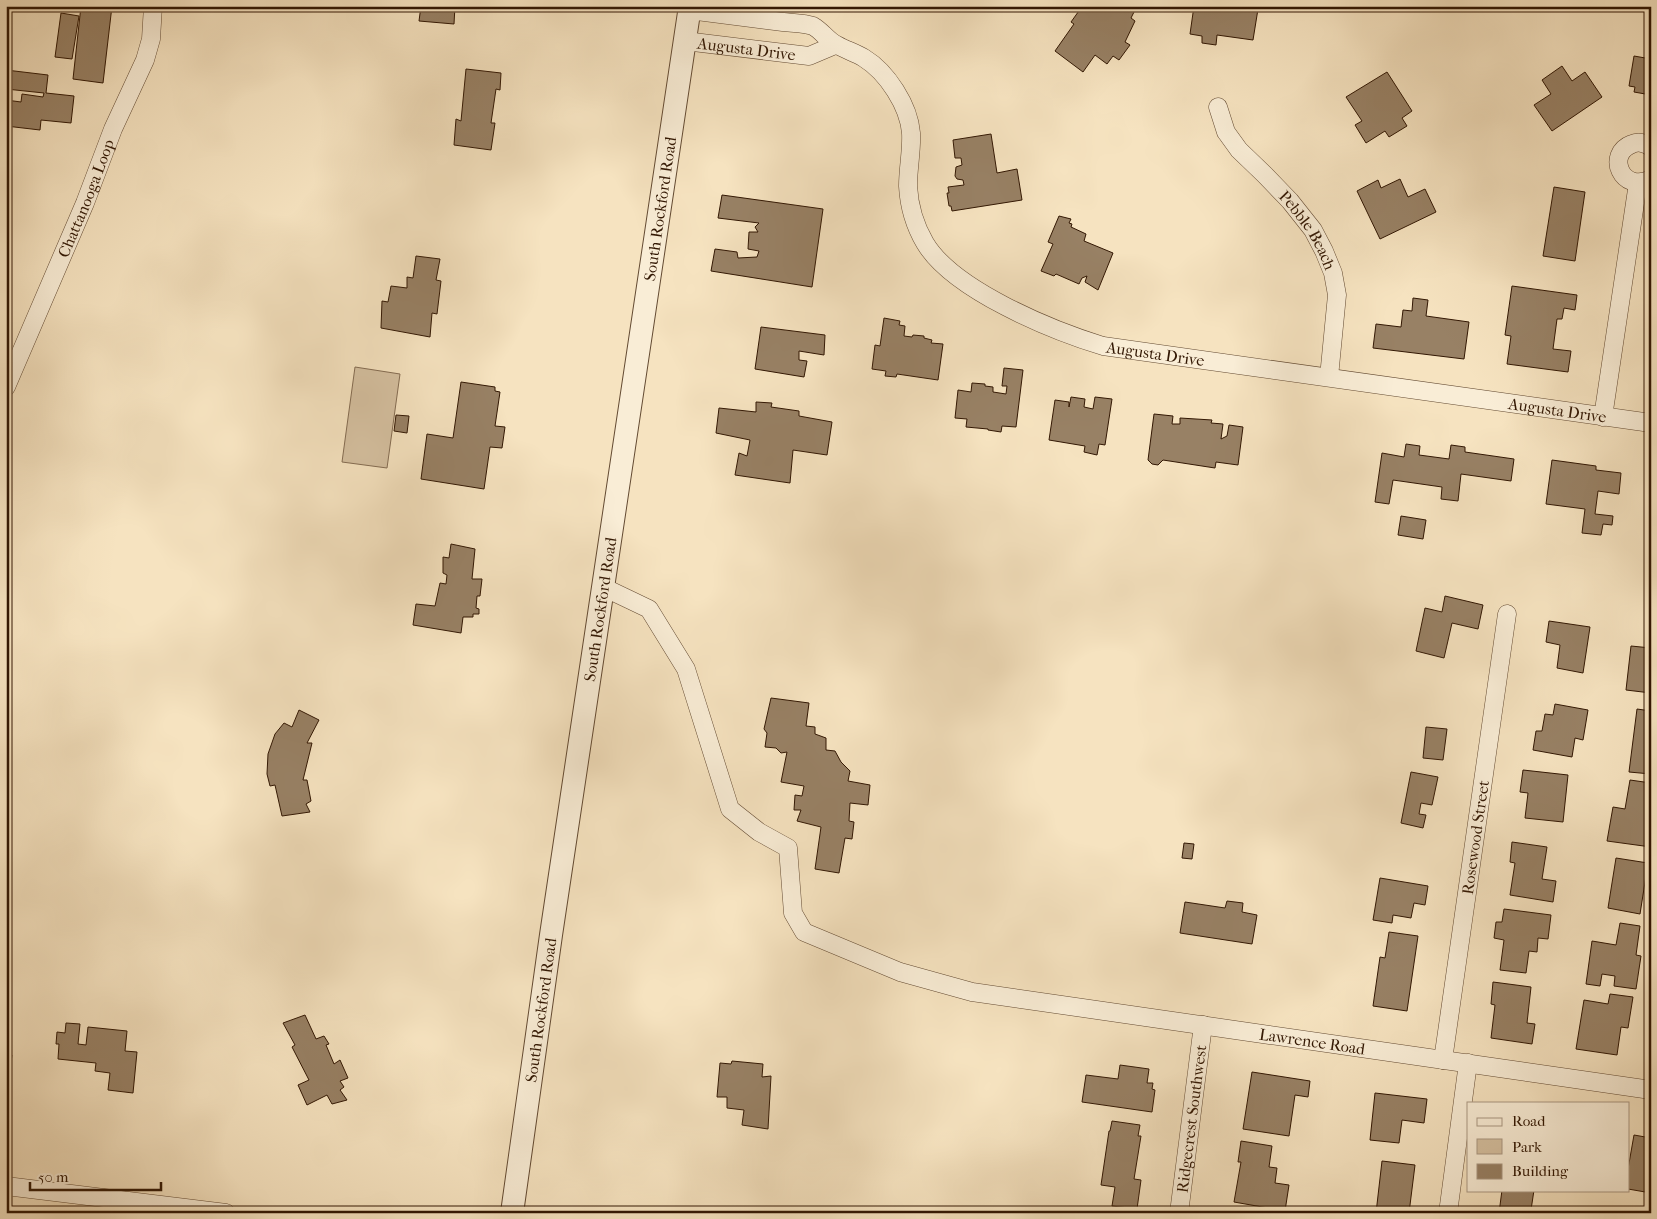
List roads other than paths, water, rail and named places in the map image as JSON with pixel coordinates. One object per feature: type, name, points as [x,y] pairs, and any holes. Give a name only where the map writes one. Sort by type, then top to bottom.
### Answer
[{"type":"street","name":"Chattanooga Loop","points":[[6,387],[85,203],[114,129],[145,60],[151,39],[153,6]]},
{"type":"street","name":"South Rockford Road","points":[[512,1213],[552,925],[690,8]]},
{"type":"street","name":"Augusta Drive","points":[[690,8],[813,26],[835,45],[866,58],[878,68],[888,79],[907,114],[911,133],[908,186],[910,205],[926,244],[939,261],[958,277],[982,293],[1053,329],[1102,346],[1651,423]]},
{"type":"street","name":"Augusta Drive","points":[[685,41],[809,56],[835,45]]},
{"type":"street","name":"Pebble Beach","points":[[1218,107],[1226,132],[1238,150],[1290,201],[1313,230],[1324,251],[1333,273],[1337,295],[1329,377]]},
{"type":"street","points":[[1603,417],[1644,181],[1632,182],[1622,174],[1618,162],[1620,155],[1629,145],[1642,143],[1651,147]]},
{"type":"street","name":"Lawrence Road","points":[[603,587],[648,609],[686,669],[730,808],[759,832],[788,848],[793,913],[804,932],[900,972],[972,992],[1651,1090]]},
{"type":"street","name":"Rosewood Street","points":[[1443,1060],[1506,614]]},
{"type":"street","name":"Ridgecrest Southwest","points":[[1179,1213],[1203,1025]]},
{"type":"street","points":[[1448,1213],[1468,1063]]},
{"type":"street","points":[[6,1186],[226,1213]]}]
